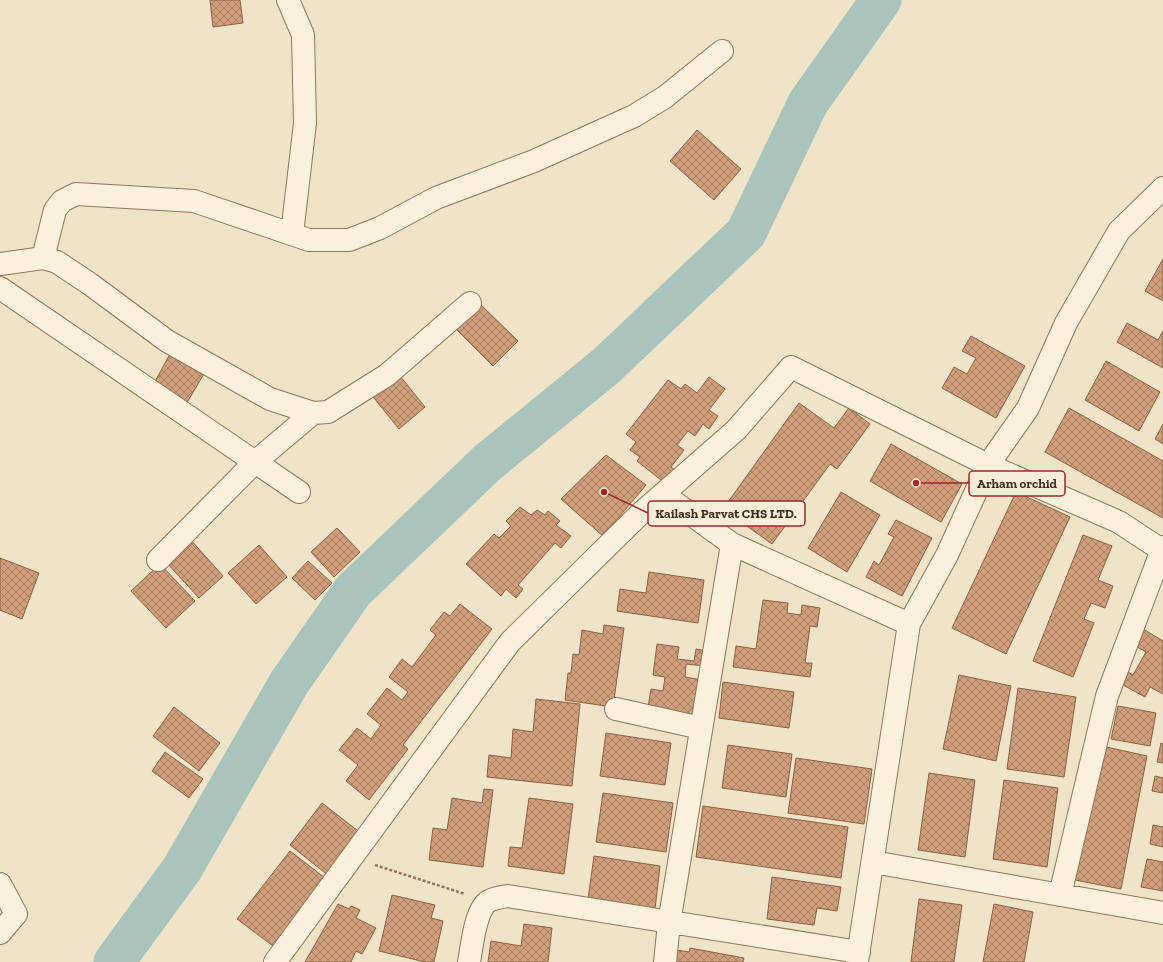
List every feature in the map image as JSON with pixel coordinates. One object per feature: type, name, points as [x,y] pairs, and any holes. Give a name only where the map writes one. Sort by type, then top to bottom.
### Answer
[{"type":"street","points":[[288,0],[303,35],[305,123],[292,234]]},
{"type":"street","points":[[43,258],[55,210],[62,201],[76,194],[194,200],[309,240],[349,240],[380,228],[436,198],[534,161],[634,116],[665,97],[722,51]]},
{"type":"street","points":[[469,962],[476,925],[481,911],[488,901],[508,896],[858,957],[909,624],[947,555],[988,465],[1028,408],[1066,323],[1119,231],[1163,188]]},
{"type":"street","points":[[0,264],[43,258],[58,262],[90,284],[166,342],[270,399],[313,413],[328,412],[387,375],[470,303]]},
{"type":"street","points":[[0,288],[299,492]]},
{"type":"street","points":[[275,962],[510,642],[663,494],[736,430],[791,367],[988,465],[1119,522],[1162,549],[1107,696],[1060,895]]},
{"type":"street","points":[[158,560],[255,462],[313,413]]},
{"type":"street","points":[[663,494],[732,544],[909,624]]},
{"type":"street","points":[[665,962],[669,923],[732,544]]},
{"type":"street","points":[[616,709],[702,728]]},
{"type":"street","points":[[873,862],[1163,913]]},
{"type":"street","points":[[0,884],[16,914],[0,933]]},
{"type":"path","points":[[352,857],[488,901]]},
{"type":"building","points":[[210,0],[240,0],[243,23],[213,27]]},
{"type":"building","points":[[697,130],[741,169],[714,200],[670,161]]},
{"type":"building","points":[[1163,259],[1163,301],[1145,291]]},
{"type":"building","points":[[479,303],[518,341],[493,366],[455,328]]},
{"type":"building","points":[[1127,323],[1158,340],[1163,331],[1163,368],[1117,342]]},
{"type":"building","points":[[971,336],[1025,366],[996,418],[942,388],[954,367],[967,374],[976,358],[962,351]]},
{"type":"building","points":[[171,352],[205,372],[185,406],[152,387]]},
{"type":"building","points":[[1106,361],[1160,392],[1139,431],[1085,400]]},
{"type":"building","points":[[396,371],[425,407],[399,429],[370,393]]},
{"type":"building","points":[[709,377],[725,389],[709,410],[718,416],[709,429],[703,424],[695,436],[688,431],[677,445],[684,450],[671,467],[676,471],[666,484],[637,461],[640,457],[630,450],[636,442],[626,434],[668,380],[681,389],[685,384],[697,393]]},
{"type":"building","points":[[799,403],[834,428],[849,408],[870,424],[837,469],[830,464],[772,544],[723,509]]},
{"type":"building","points":[[1069,408],[1163,461],[1163,518],[1045,452]]},
{"type":"building","points":[[1163,424],[1163,444],[1155,439]]},
{"type":"building","points":[[891,444],[962,484],[941,522],[870,481]]},
{"type":"building","points":[[606,455],[646,485],[603,536],[561,499]]},
{"type":"building","points":[[841,492],[880,515],[847,572],[808,548]]},
{"type":"building","points":[[1016,492],[1070,517],[1006,654],[952,628]]},
{"type":"building","points":[[520,507],[531,515],[537,510],[545,515],[548,511],[560,521],[556,525],[571,536],[561,548],[555,543],[518,585],[523,589],[516,598],[506,589],[501,596],[466,564],[494,534],[499,538],[511,526],[506,521]]},
{"type":"building","points":[[896,520],[932,538],[902,596],[866,577],[874,561],[879,565],[894,537],[888,534]]},
{"type":"building","points":[[337,528],[360,552],[334,577],[311,552]]},
{"type":"building","points":[[1083,535],[1112,546],[1098,580],[1113,586],[1105,608],[1091,603],[1084,619],[1094,623],[1073,677],[1033,661]]},
{"type":"building","points":[[190,539],[223,576],[199,598],[166,562]]},
{"type":"building","points":[[259,545],[287,577],[256,604],[228,573]]},
{"type":"building","points":[[0,558],[39,573],[22,619],[0,610]]},
{"type":"building","points":[[308,561],[332,583],[315,600],[292,578]]},
{"type":"building","points":[[160,564],[195,601],[166,628],[131,591]]},
{"type":"building","points":[[649,572],[704,580],[698,623],[617,611],[620,589],[646,593]]},
{"type":"building","points":[[763,600],[788,603],[787,613],[801,615],[802,605],[820,608],[817,627],[810,626],[805,663],[812,663],[810,677],[733,667],[736,646],[756,649]]},
{"type":"building","points":[[460,604],[492,629],[403,745],[408,749],[369,800],[346,781],[358,765],[339,750],[357,728],[371,739],[381,725],[367,714],[387,688],[402,700],[408,692],[389,677],[402,659],[412,667],[436,635],[430,630],[444,612],[450,616]]},
{"type":"building","points":[[604,625],[624,628],[613,707],[565,700],[568,673],[571,673],[573,654],[579,655],[582,630],[603,634]]},
{"type":"building","points":[[1143,629],[1163,641],[1163,694],[1150,687],[1145,697],[1114,680],[1121,668],[1133,675],[1146,652],[1134,645]]},
{"type":"building","points":[[657,644],[679,647],[677,659],[694,661],[696,649],[707,651],[705,666],[686,664],[685,677],[702,680],[697,721],[647,714],[651,689],[663,691],[665,677],[653,675]]},
{"type":"building","points":[[959,675],[1011,686],[996,761],[943,749]]},
{"type":"building","points":[[723,682],[794,692],[789,728],[719,718]]},
{"type":"building","points":[[1018,688],[1076,697],[1064,777],[1007,769]]},
{"type":"building","points":[[536,699],[580,704],[572,786],[487,777],[489,755],[511,758],[513,729],[533,732]]},
{"type":"building","points":[[1118,706],[1156,713],[1150,746],[1111,739]]},
{"type":"building","points":[[174,707],[220,743],[199,771],[153,736]]},
{"type":"building","points":[[606,733],[671,743],[665,785],[600,776]]},
{"type":"building","points":[[1161,743],[1163,744],[1163,763],[1157,762]]},
{"type":"building","points":[[728,745],[792,754],[786,797],[722,788]]},
{"type":"building","points":[[1102,746],[1147,756],[1121,889],[1075,880]]},
{"type":"building","points":[[165,752],[203,779],[189,798],[152,771]]},
{"type":"building","points":[[796,758],[872,769],[864,824],[788,813]]},
{"type":"building","points":[[929,773],[975,780],[965,857],[918,850]]},
{"type":"building","points":[[1155,776],[1163,778],[1163,793],[1152,791]]},
{"type":"building","points":[[1004,780],[1058,788],[1047,867],[993,859]]},
{"type":"building","points":[[484,789],[493,790],[483,867],[429,860],[433,828],[447,830],[452,798],[482,803]]},
{"type":"building","points":[[603,793],[673,803],[666,852],[596,842]]},
{"type":"building","points":[[529,798],[573,804],[564,874],[508,866],[510,847],[522,848]]},
{"type":"building","points":[[322,803],[362,834],[329,876],[290,845]]},
{"type":"building","points":[[703,806],[848,827],[841,878],[696,857]]},
{"type":"building","points":[[1153,825],[1163,827],[1163,847],[1150,844]]},
{"type":"building","points":[[290,851],[329,881],[277,949],[237,919]]},
{"type":"building","points":[[594,856],[660,866],[655,909],[588,899]]},
{"type":"building","points":[[1147,859],[1163,862],[1163,891],[1141,887]]},
{"type":"building","points":[[772,877],[841,887],[837,911],[817,908],[814,925],[767,919]]},
{"type":"building","points":[[392,895],[435,905],[431,918],[443,921],[434,962],[425,962],[379,951]]},
{"type":"building","points":[[919,899],[962,905],[954,962],[911,962]]},
{"type":"building","points":[[338,904],[349,909],[351,906],[360,910],[356,918],[376,928],[362,954],[356,951],[351,962],[305,962]]},
{"type":"building","points":[[994,904],[1033,912],[1024,962],[983,962]]},
{"type":"building","points":[[524,924],[552,928],[548,962],[488,962],[491,941],[521,946]]},
{"type":"building","points":[[690,948],[744,958],[743,962],[668,962],[670,949],[689,952]]},
{"type":"waterway","points":[[114,962],[182,869],[289,683],[353,591],[487,463],[606,366],[746,233],[808,103],[881,0]]},
{"type":"place","name":"Arham orchid","points":[[916,483]]},
{"type":"place","name":"Kailash Parvat CHS LTD.","points":[[604,492]]}]
